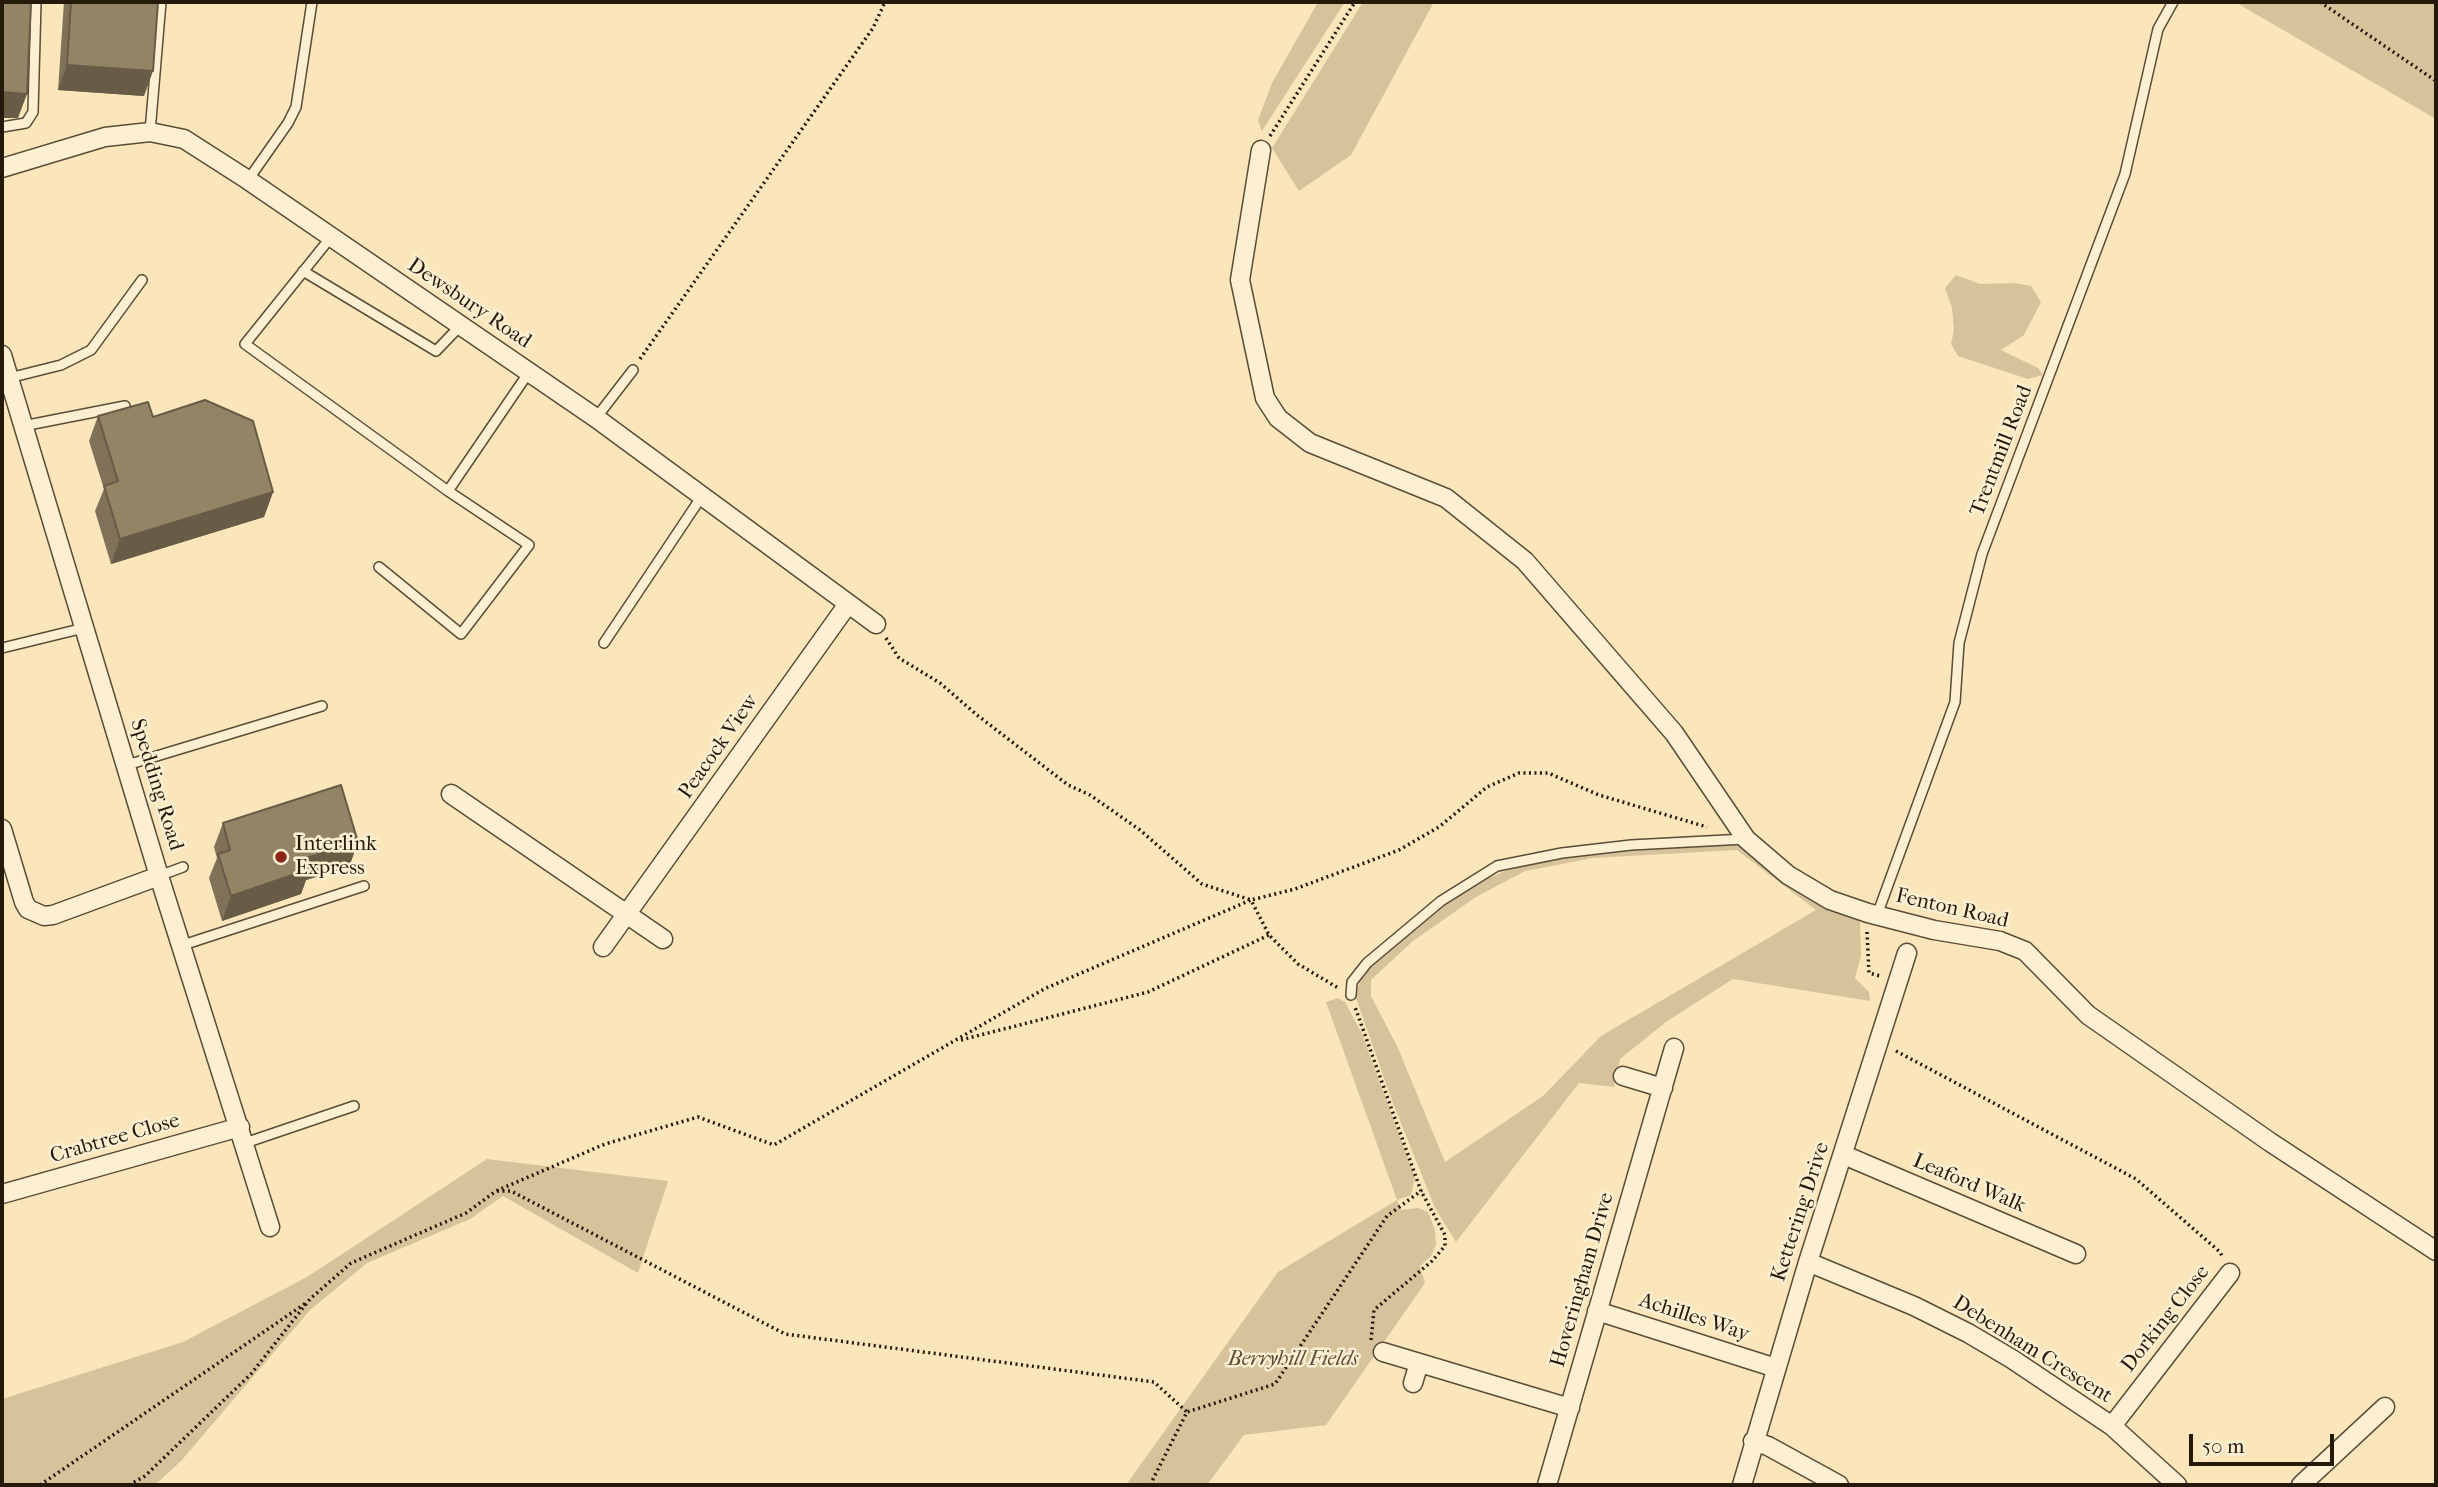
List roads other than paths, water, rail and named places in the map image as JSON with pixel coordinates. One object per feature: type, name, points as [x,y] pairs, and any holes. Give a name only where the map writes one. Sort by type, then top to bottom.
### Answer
[{"type":"street","name":"Dewsbury Road","points":[[2,168],[105,137],[150,132],[184,139],[596,418],[876,624]]},
{"type":"street","name":"Fenton Road","points":[[1261,150],[1240,280],[1265,398],[1278,418],[1310,443],[1446,498],[1525,561],[1674,733],[1746,839],[1788,875],[1829,900],[1934,930],[2000,941],[2025,951],[2088,1016],[2270,1142],[2436,1251]]},
{"type":"street","name":"Spedding Road","points":[[4,365],[159,876],[270,1227]]},
{"type":"street","name":"Peacock View","points":[[603,947],[848,604]]},
{"type":"street","points":[[451,794],[663,939]]},
{"type":"street","points":[[2,830],[24,902],[28,909],[37,914],[53,915],[159,876]]},
{"type":"street","name":"Kettering Drive","points":[[1742,1485],[1808,1262],[1907,954]]},
{"type":"street","name":"Hoveringham Drive","points":[[1547,1485],[1674,1048]]},
{"type":"street","points":[[1623,1076],[1662,1088]]},
{"type":"street","name":"Crabtree Close","points":[[2,1194],[242,1135]]},
{"type":"street","name":"Leaford Walk","points":[[1844,1155],[2076,1254]]},
{"type":"street","name":"Debenham Crescent","points":[[1808,1262],[1914,1306],[1968,1333],[2112,1426],[2177,1485]]},
{"type":"street","name":"Dorking Close","points":[[2112,1426],[2230,1273]]},
{"type":"street","name":"Achilles Way","points":[[1597,1311],[1776,1368]]},
{"type":"street","points":[[1383,1352],[1570,1408]]},
{"type":"street","points":[[1413,1383],[1419,1363]]},
{"type":"street","points":[[2301,1485],[2385,1407]]},
{"type":"street","points":[[1753,1441],[1768,1446],[1839,1485]]},
{"type":"lane","points":[[2,128],[26,123],[33,112],[36,2]]},
{"type":"lane","points":[[150,132],[161,2]]},
{"type":"lane","points":[[248,180],[288,123],[296,107],[312,2]]},
{"type":"lane","name":"Trentmill Road","points":[[1873,914],[1955,702],[1959,643],[1982,554],[2125,174],[2158,29],[2173,2]]},
{"type":"lane","points":[[331,237],[245,344],[447,491],[529,545],[461,634],[379,567]]},
{"type":"lane","points":[[303,271],[436,351],[461,326]]},
{"type":"lane","points":[[4,365],[61,365],[91,351],[142,279]]},
{"type":"lane","points":[[596,418],[633,370]]},
{"type":"lane","points":[[447,491],[530,372]]},
{"type":"lane","points":[[23,426],[125,406]]},
{"type":"lane","points":[[604,643],[702,496]]},
{"type":"lane","points":[[2,648],[84,628]]},
{"type":"lane","points":[[127,765],[321,706]]},
{"type":"lane","points":[[1351,995],[1352,982],[1367,963],[1386,946],[1441,901],[1497,866],[1576,851],[1631,845],[1746,839]]},
{"type":"lane","points":[[159,876],[183,867]]},
{"type":"lane","points":[[183,945],[364,886]]},
{"type":"lane","points":[[242,1135],[354,1106]]},
{"type":"place","name":"Interlink Express","points":[[281,857]]},
{"type":"park label","name":"Berryhill Fields","points":[[1293,1360]]}]
